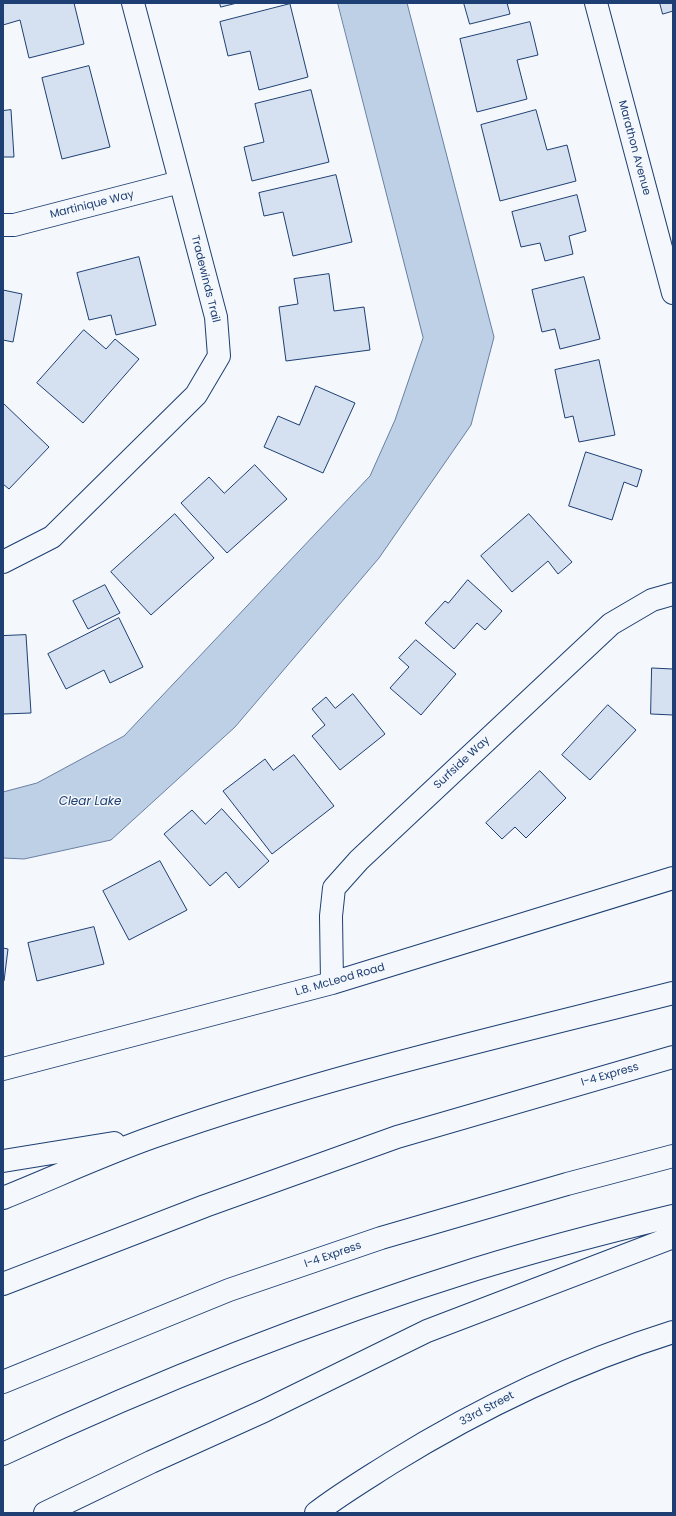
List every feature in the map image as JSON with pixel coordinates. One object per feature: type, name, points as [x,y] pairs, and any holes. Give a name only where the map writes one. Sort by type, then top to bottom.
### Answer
[{"type":"main road","name":"Tradewinds Trail","points":[[3,562],[52,536],[196,395],[219,356],[216,317],[133,3]]},
{"type":"main road","name":"Marathon Avenue","points":[[596,3],[673,293]]},
{"type":"main road","name":"Martinique Way","points":[[3,225],[14,225],[180,182]]},
{"type":"main road","name":"Surfside Way","points":[[332,983],[331,916],[334,888],[359,860],[611,624],[652,600],[673,594]]},
{"type":"main road","name":"L.B. McLeod Road","points":[[3,1070],[332,983],[673,878]]},
{"type":"main road","points":[[3,1198],[153,1137],[270,1100],[408,1060],[673,993]]},
{"type":"main road","name":"I-4 Express","points":[[3,1284],[205,1206],[397,1137],[673,1057]]},
{"type":"main road","points":[[3,1161],[153,1137]]},
{"type":"main road","name":"I-4 Express","points":[[3,1382],[229,1290],[381,1238],[567,1184],[673,1156]]},
{"type":"main road","points":[[3,1454],[150,1388],[252,1347],[366,1306],[477,1269],[673,1216]]},
{"type":"main road","points":[[45,1513],[264,1411],[427,1331],[673,1237]]},
{"type":"main road","name":"33rd Street","points":[[316,1513],[420,1445],[515,1394],[628,1346],[673,1332]]},
{"type":"water","name":"Clear Lake","points":[[338,3],[407,3],[494,337],[471,425],[379,558],[235,727],[111,840],[24,859],[3,858],[3,792],[37,783],[124,736],[370,476],[395,420],[423,338]]},
{"type":"building","points":[[3,3],[74,3],[84,44],[29,58],[20,20],[3,25]]},
{"type":"building","points":[[220,3],[237,3],[221,7]]},
{"type":"building","points":[[464,3],[507,3],[510,14],[470,24]]},
{"type":"building","points":[[660,3],[673,3],[673,11],[663,14]]},
{"type":"building","points":[[290,4],[308,77],[259,90],[250,51],[228,56],[220,22]]},
{"type":"building","points":[[530,22],[538,55],[517,60],[527,99],[477,112],[460,39]]},
{"type":"building","points":[[89,66],[110,147],[62,159],[42,78]]},
{"type":"building","points":[[311,90],[329,162],[252,181],[244,147],[264,142],[255,104]]},
{"type":"building","points":[[11,110],[14,157],[3,157],[3,111]]},
{"type":"building","points":[[536,110],[547,150],[567,145],[576,181],[500,201],[481,125]]},
{"type":"building","points":[[336,175],[352,242],[293,256],[283,212],[264,216],[259,193]]},
{"type":"building","points":[[577,195],[586,231],[569,236],[573,254],[545,261],[540,243],[521,247],[512,212]]},
{"type":"building","points":[[139,257],[156,325],[116,335],[111,315],[89,320],[77,273]]},
{"type":"building","points":[[329,274],[334,311],[364,307],[370,350],[286,361],[279,307],[298,304],[294,279]]},
{"type":"building","points":[[584,277],[600,339],[560,349],[555,329],[542,332],[532,290]]},
{"type":"building","points":[[3,290],[22,294],[13,342],[3,340]]},
{"type":"building","points":[[84,330],[106,349],[115,339],[139,359],[83,423],[37,383]]},
{"type":"building","points":[[599,360],[615,435],[579,442],[573,416],[565,418],[555,370]]},
{"type":"building","points":[[316,386],[355,403],[323,473],[264,447],[278,416],[299,425]]},
{"type":"building","points":[[3,403],[49,447],[9,489],[3,484]]},
{"type":"building","points":[[586,452],[642,470],[637,487],[624,482],[612,520],[569,506]]},
{"type":"building","points":[[255,465],[287,499],[227,553],[181,503],[209,477],[224,493]]},
{"type":"building","points":[[175,514],[214,558],[151,615],[111,572]]},
{"type":"building","points":[[529,514],[572,562],[558,574],[548,561],[512,592],[481,556]]},
{"type":"building","points":[[468,580],[502,611],[485,630],[477,623],[454,649],[425,623],[445,601],[448,603]]},
{"type":"building","points":[[105,585],[120,613],[88,629],[73,601]]},
{"type":"building","points":[[119,618],[143,667],[110,683],[104,670],[66,689],[48,654]]},
{"type":"building","points":[[26,635],[31,713],[3,714],[3,636]]},
{"type":"building","points":[[416,640],[456,674],[421,715],[390,688],[409,667],[399,658]]},
{"type":"building","points":[[652,668],[673,669],[673,715],[651,714]]},
{"type":"building","points":[[353,694],[385,734],[340,770],[312,736],[325,725],[312,709],[326,697],[335,708]]},
{"type":"building","points":[[608,705],[636,730],[590,780],[562,755]]},
{"type":"building","points":[[294,755],[334,806],[272,854],[223,791],[265,759],[273,770]]},
{"type":"building","points":[[540,771],[566,798],[526,838],[515,827],[502,839],[486,823]]},
{"type":"building","points":[[222,809],[269,861],[239,888],[226,872],[210,886],[164,834],[192,810],[205,824]]},
{"type":"building","points":[[160,861],[187,910],[129,940],[103,891]]},
{"type":"building","points":[[94,927],[104,964],[37,981],[28,943]]},
{"type":"building","points":[[3,948],[8,949],[4,981],[3,981]]}]
